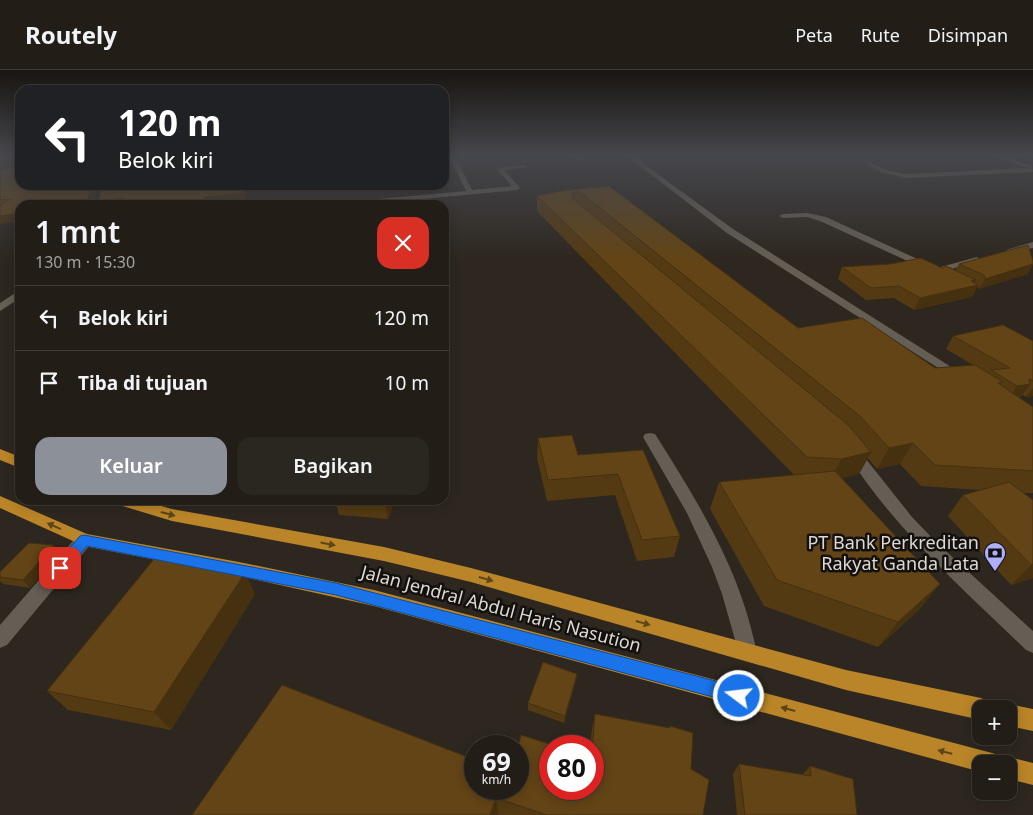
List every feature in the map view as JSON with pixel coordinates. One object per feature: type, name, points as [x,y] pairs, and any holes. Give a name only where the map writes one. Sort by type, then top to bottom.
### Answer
[{"type":"highway","points":[[0,454],[15,461]]},
{"type":"highway","name":"Jalan Jendral Abdul Haris Nasution","points":[[0,502],[84,540],[263,574],[374,598],[972,759]]},
{"type":"highway","name":"Jalan Jendral Abdul Haris Nasution","points":[[139,505],[172,515],[384,554],[471,575],[846,680],[972,707]]},
{"type":"highway","points":[[1017,717],[1033,720]]},
{"type":"highway","points":[[1017,770],[1033,774]]},
{"type":"street","points":[[387,200],[484,191]]},
{"type":"street","points":[[676,191],[730,231],[968,382]]},
{"type":"street","points":[[783,216],[807,215],[823,218],[951,278]]},
{"type":"street","points":[[1004,252],[1033,245]]},
{"type":"street","points":[[936,271],[985,257]]},
{"type":"street","points":[[0,308],[15,296]]},
{"type":"street","points":[[650,437],[703,528],[734,602],[747,651]]},
{"type":"street","points":[[844,442],[865,466],[906,521],[931,548],[1033,644]]},
{"type":"street","points":[[0,638],[84,540]]},
{"type":"building","points":[[0,191],[90,191],[88,199],[99,199],[101,191],[243,191],[243,193],[205,197],[205,200],[121,200],[122,198],[109,200],[15,200],[15,214],[0,216],[0,205],[11,199],[0,200]]},
{"type":"building","points":[[560,191],[615,191],[798,328],[862,318],[935,368],[975,365],[1003,382],[998,383],[1033,407],[1033,471],[935,465],[913,443],[889,448],[861,417],[580,192],[572,192],[572,198],[848,425],[871,452],[841,459],[807,457],[537,196]]},
{"type":"building","points":[[1028,245],[1033,264],[985,279],[984,275],[959,264]]},
{"type":"building","points":[[921,258],[942,268],[946,266],[976,280],[971,281],[978,285],[920,298],[899,286],[871,288],[842,267],[890,264]]},
{"type":"building","points":[[1003,325],[1033,341],[1033,381],[1029,379],[1030,384],[1017,386],[991,370],[1010,368],[953,336]]},
{"type":"building","points":[[572,435],[578,455],[643,450],[680,536],[642,540],[618,474],[548,480],[538,438]]},
{"type":"building","points":[[835,471],[940,584],[898,622],[777,580],[719,482]]},
{"type":"building","points":[[1009,482],[1033,500],[1033,564],[1031,565],[963,495]]},
{"type":"building","points":[[29,543],[54,545],[23,580],[0,577],[0,572]]},
{"type":"building","points":[[154,559],[245,573],[154,712],[47,691]]},
{"type":"building","points":[[543,662],[577,674],[565,716],[528,703]]},
{"type":"building","points":[[282,685],[464,756],[464,800],[495,800],[490,815],[192,815]]},
{"type":"building","points":[[595,714],[670,728],[670,726],[693,733],[691,769],[709,780],[703,815],[547,815],[502,800],[529,800],[529,738],[539,741],[539,800],[604,800],[604,735],[593,735]]},
{"type":"building","points":[[739,764],[811,776],[810,766],[853,779],[857,815],[745,815]]},
{"type":"place","name":"PT Bank Perkreditan Rakyat Ganda Lata","points":[[995,572]]},
{"type":"route","points":[[60,568],[84,540],[244,570],[374,598],[739,696]]}]
